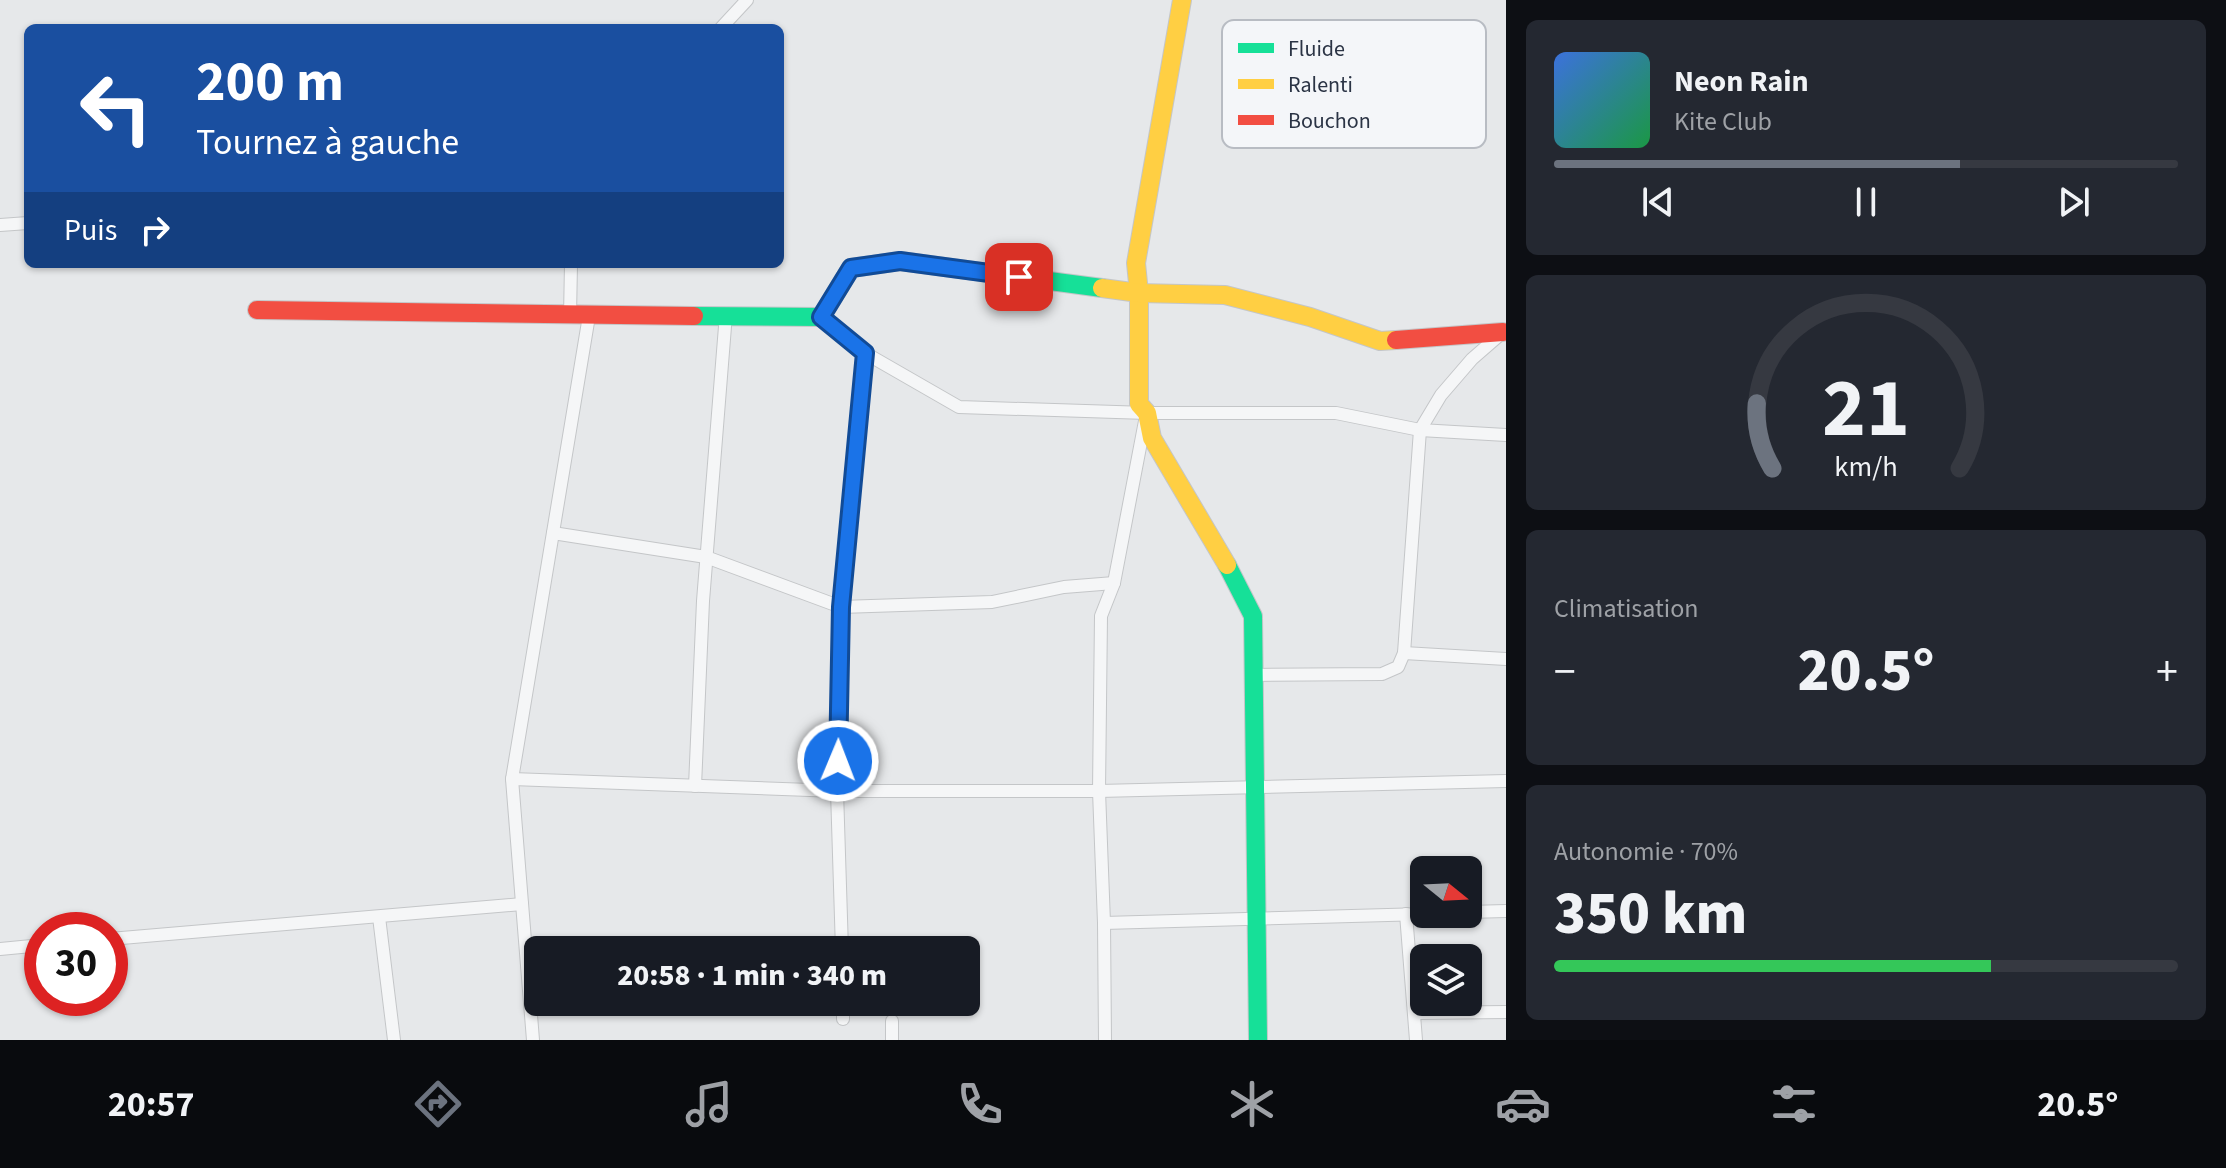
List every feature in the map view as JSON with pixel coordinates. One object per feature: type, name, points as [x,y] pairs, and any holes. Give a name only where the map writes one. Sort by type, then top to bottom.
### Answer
[{"type":"street","points":[[725,24],[747,0]]},
{"type":"street","points":[[1182,0],[1136,263],[1139,404],[1147,413],[1152,438],[1217,546],[1253,616],[1258,1040]]},
{"type":"street","points":[[0,225],[24,223]]},
{"type":"street","points":[[821,317],[851,268],[900,261],[1139,293],[1225,295],[1310,317],[1380,341],[1505,331]]},
{"type":"street","points":[[570,316],[571,268]]},
{"type":"street","points":[[257,310],[821,317],[865,353],[959,407],[1147,413],[1336,413],[1420,430],[1506,435]]},
{"type":"street","points":[[695,786],[706,557],[726,315]]},
{"type":"street","points":[[533,1040],[512,779],[589,316]]},
{"type":"street","points":[[1252,675],[1382,674],[1398,667],[1404,653],[1420,430],[1441,395],[1472,359],[1505,331]]},
{"type":"street","points":[[842,936],[837,791],[841,607],[865,353]]},
{"type":"street","points":[[1105,1040],[1099,791],[1101,616],[1114,583],[1147,413]]},
{"type":"street","points":[[553,533],[706,557],[841,607],[992,602],[1064,587],[1114,583]]},
{"type":"street","points":[[1404,653],[1506,659]]},
{"type":"street","points":[[512,779],[837,791],[1099,791],[1506,781]]},
{"type":"street","points":[[128,938],[522,904]]},
{"type":"street","points":[[1482,912],[1506,911]]},
{"type":"street","points":[[1406,914],[1410,958]]},
{"type":"street","points":[[1104,923],[1410,914]]},
{"type":"street","points":[[379,917],[394,1040]]},
{"type":"street","points":[[0,949],[24,947]]},
{"type":"street","points":[[1482,1012],[1506,1012]]},
{"type":"street","points":[[1415,1016],[1416,1040]]},
{"type":"street","points":[[892,1021],[892,1040]]},
{"type":"traffic: fast","points":[[694,316],[821,317],[851,268],[900,261],[1102,288]]},
{"type":"traffic: fast","points":[[1227,565],[1253,616],[1258,1040]]},
{"type":"traffic: slow","points":[[1182,0],[1136,263],[1139,404],[1147,413],[1152,438],[1227,565]]},
{"type":"traffic: slow","points":[[1102,288],[1139,293],[1225,295],[1310,317],[1380,341],[1396,340]]},
{"type":"traffic: jam","points":[[257,310],[694,316]]},
{"type":"traffic: jam","points":[[1396,340],[1503,332]]},
{"type":"route","points":[[838,761],[841,607],[865,353],[821,317],[851,268],[900,261],[1019,277]]}]
